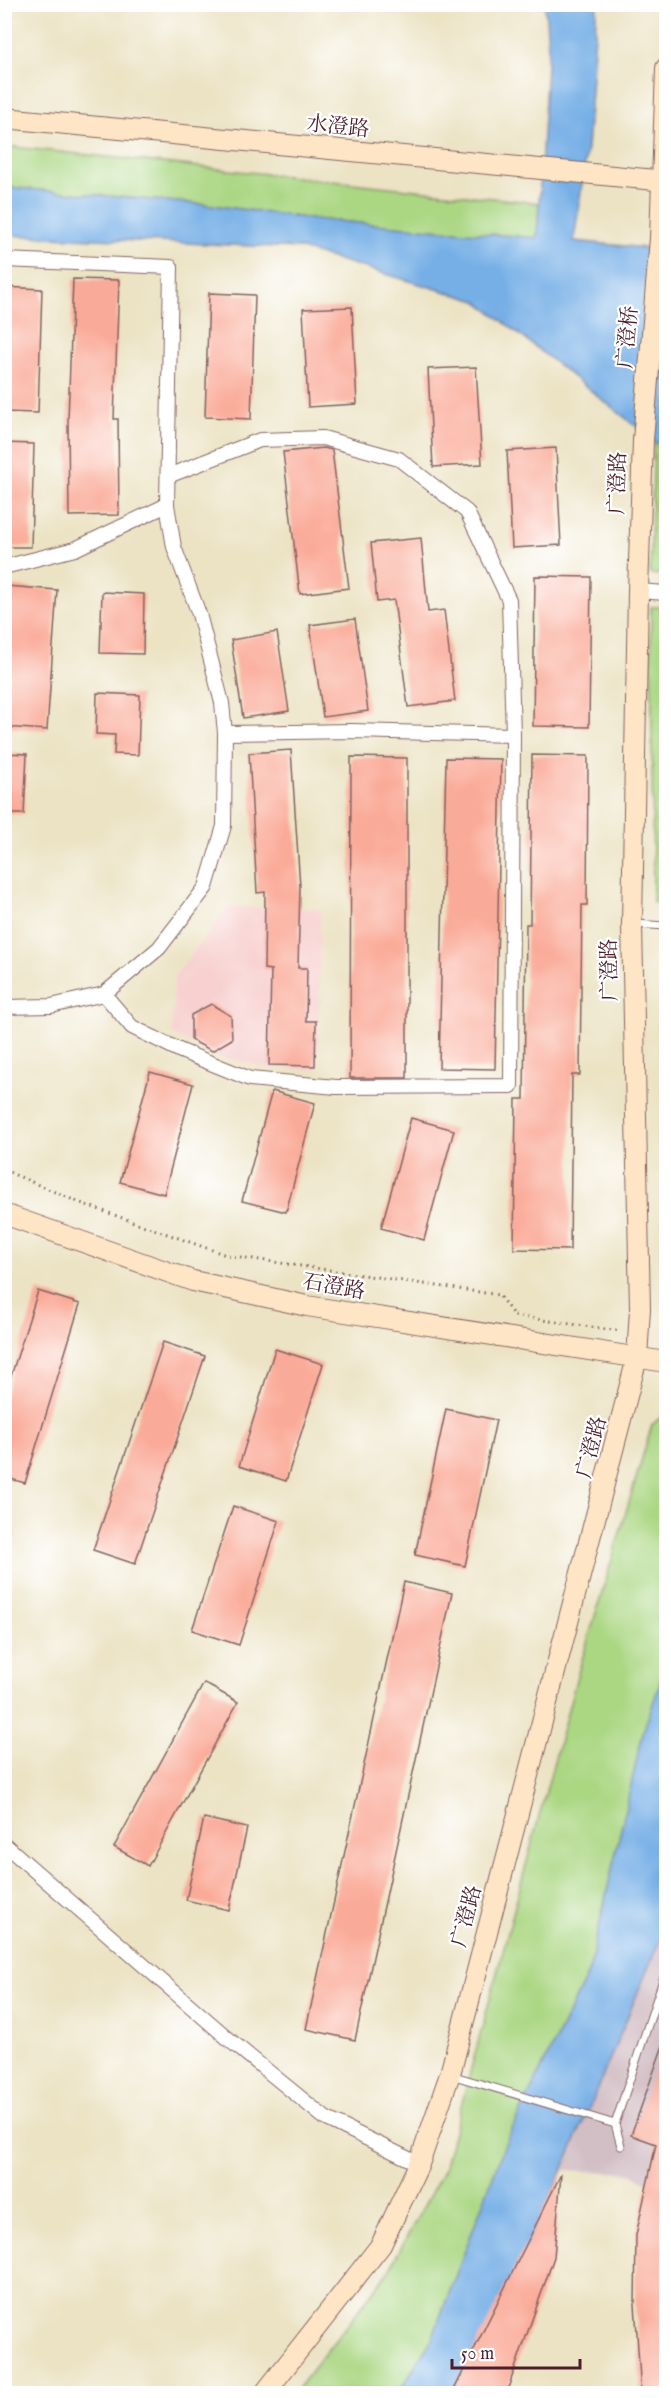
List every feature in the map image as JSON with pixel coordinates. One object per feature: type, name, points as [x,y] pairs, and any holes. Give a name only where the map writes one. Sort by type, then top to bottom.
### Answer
[{"type":"street","name":"广澄桥","points":[[642,440],[664,181],[666,68]]},
{"type":"street","name":"水澄路","points":[[4,118],[664,181]]},
{"type":"street","points":[[4,260],[171,267],[167,505],[174,547],[199,614],[214,670],[222,704],[225,733],[224,826],[206,887],[159,948],[104,994],[51,1006],[4,1007]]},
{"type":"street","points":[[104,994],[132,1027],[181,1052],[250,1078],[336,1087],[511,1086],[513,735],[509,600],[467,512],[399,459],[323,438],[260,440],[168,476]]},
{"type":"street","name":"广澄路","points":[[264,2394],[381,2245],[419,2164],[450,2074],[637,1358],[639,1334],[632,924],[642,440]]},
{"type":"street","points":[[4,567],[75,549],[167,505]]},
{"type":"street","points":[[638,591],[666,593]]},
{"type":"street","points":[[225,733],[352,731],[513,735]]},
{"type":"street","name":"石澄路","points":[[4,1214],[194,1281],[307,1306],[666,1362]]},
{"type":"street","points":[[4,1844],[232,2042],[325,2118],[419,2164]]},
{"type":"lane","points":[[632,924],[666,926]]},
{"type":"lane","points":[[621,2146],[615,2124],[666,1971]]},
{"type":"lane","points":[[450,2074],[615,2124]]},
{"type":"path","points":[[4,1170],[78,1202],[226,1254],[499,1295],[514,1316],[639,1334]]},
{"type":"shaded area","points":[[229,907],[320,909],[318,1070],[268,1068],[214,1055],[172,1034],[174,977]]},
{"type":"shaded area","points":[[666,1912],[666,2194],[631,2173],[563,2170],[664,1930]]},
{"type":"green space","points":[[4,146],[539,203],[537,238],[313,219],[211,205],[5,187]]},
{"type":"green space","points":[[654,440],[666,450],[666,575],[650,574]]},
{"type":"green space","points":[[651,607],[666,607],[666,902],[653,902]]},
{"type":"green space","points":[[666,1413],[666,1666],[643,1733],[589,1971],[505,2144],[432,2339],[398,2393],[293,2394],[386,2275],[444,2169],[576,1680],[652,1425]]},
{"type":"water","points":[[545,5],[597,5],[587,148],[574,241],[666,250],[666,450],[477,301],[298,248],[5,235],[5,187],[211,205],[313,219],[537,238],[548,47]]},
{"type":"water","points":[[666,1666],[666,1912],[664,1930],[563,2170],[466,2369],[452,2393],[398,2394],[432,2339],[505,2144],[589,1971],[643,1732]]},
{"type":"building","points":[[73,279],[119,280],[114,419],[118,419],[119,515],[69,516],[68,420]]},
{"type":"building","points":[[4,287],[42,289],[38,413],[4,412]]},
{"type":"building","points":[[209,293],[255,295],[251,419],[205,417]]},
{"type":"building","points":[[352,307],[357,404],[308,407],[303,309]]},
{"type":"building","points":[[476,367],[482,464],[433,467],[428,369]]},
{"type":"building","points":[[4,443],[34,444],[31,547],[4,547]]},
{"type":"building","points":[[324,448],[332,450],[349,588],[300,594],[283,452]]},
{"type":"building","points":[[556,448],[561,545],[512,548],[507,451]]},
{"type":"building","points":[[421,538],[428,612],[444,610],[455,701],[408,707],[394,600],[377,602],[371,543]]},
{"type":"building","points":[[535,576],[591,577],[589,727],[533,726]]},
{"type":"building","points":[[6,586],[57,590],[47,730],[4,727]]},
{"type":"building","points":[[102,592],[144,594],[143,654],[100,653]]},
{"type":"building","points":[[355,619],[368,711],[323,717],[310,625]]},
{"type":"building","points":[[277,632],[289,711],[243,718],[231,640]]},
{"type":"building","points":[[97,693],[140,695],[138,755],[114,754],[115,735],[96,734]]},
{"type":"building","points":[[291,750],[300,887],[298,968],[307,968],[306,1021],[316,1021],[315,1066],[269,1065],[271,970],[264,969],[265,892],[257,893],[249,753]]},
{"type":"building","points":[[4,753],[27,754],[24,814],[4,814]]},
{"type":"building","points":[[532,755],[588,756],[587,905],[582,905],[580,1075],[572,1075],[570,1250],[514,1249],[516,1099],[524,1099],[526,924],[530,924]]},
{"type":"building","points":[[351,757],[407,758],[407,1078],[350,1078]]},
{"type":"building","points":[[446,758],[501,759],[495,1069],[439,1068]]},
{"type":"building","points":[[211,1004],[231,1016],[232,1039],[212,1051],[191,1040],[191,1015]]},
{"type":"building","points":[[150,1072],[193,1084],[164,1194],[120,1182]]},
{"type":"building","points":[[272,1091],[315,1103],[286,1212],[242,1201]]},
{"type":"building","points":[[411,1118],[454,1130],[424,1240],[381,1228]]},
{"type":"building","points":[[38,1291],[80,1304],[25,1483],[4,1477],[4,1398]]},
{"type":"building","points":[[163,1342],[205,1356],[135,1564],[93,1550]]},
{"type":"building","points":[[275,1349],[323,1364],[286,1481],[239,1466]]},
{"type":"building","points":[[446,1409],[496,1420],[465,1566],[415,1555]]},
{"type":"building","points":[[233,1506],[279,1521],[239,1645],[192,1630]]},
{"type":"building","points":[[404,1582],[452,1593],[355,2040],[306,2029]]},
{"type":"building","points":[[204,1683],[238,1702],[148,1866],[114,1847]]},
{"type":"building","points":[[204,1818],[247,1828],[229,1910],[186,1900]]},
{"type":"building","points":[[665,2040],[666,2394],[641,2394],[635,2304],[636,2235],[656,2144],[631,2135]]},
{"type":"building","points":[[561,2174],[554,2257],[506,2394],[452,2394]]}]
